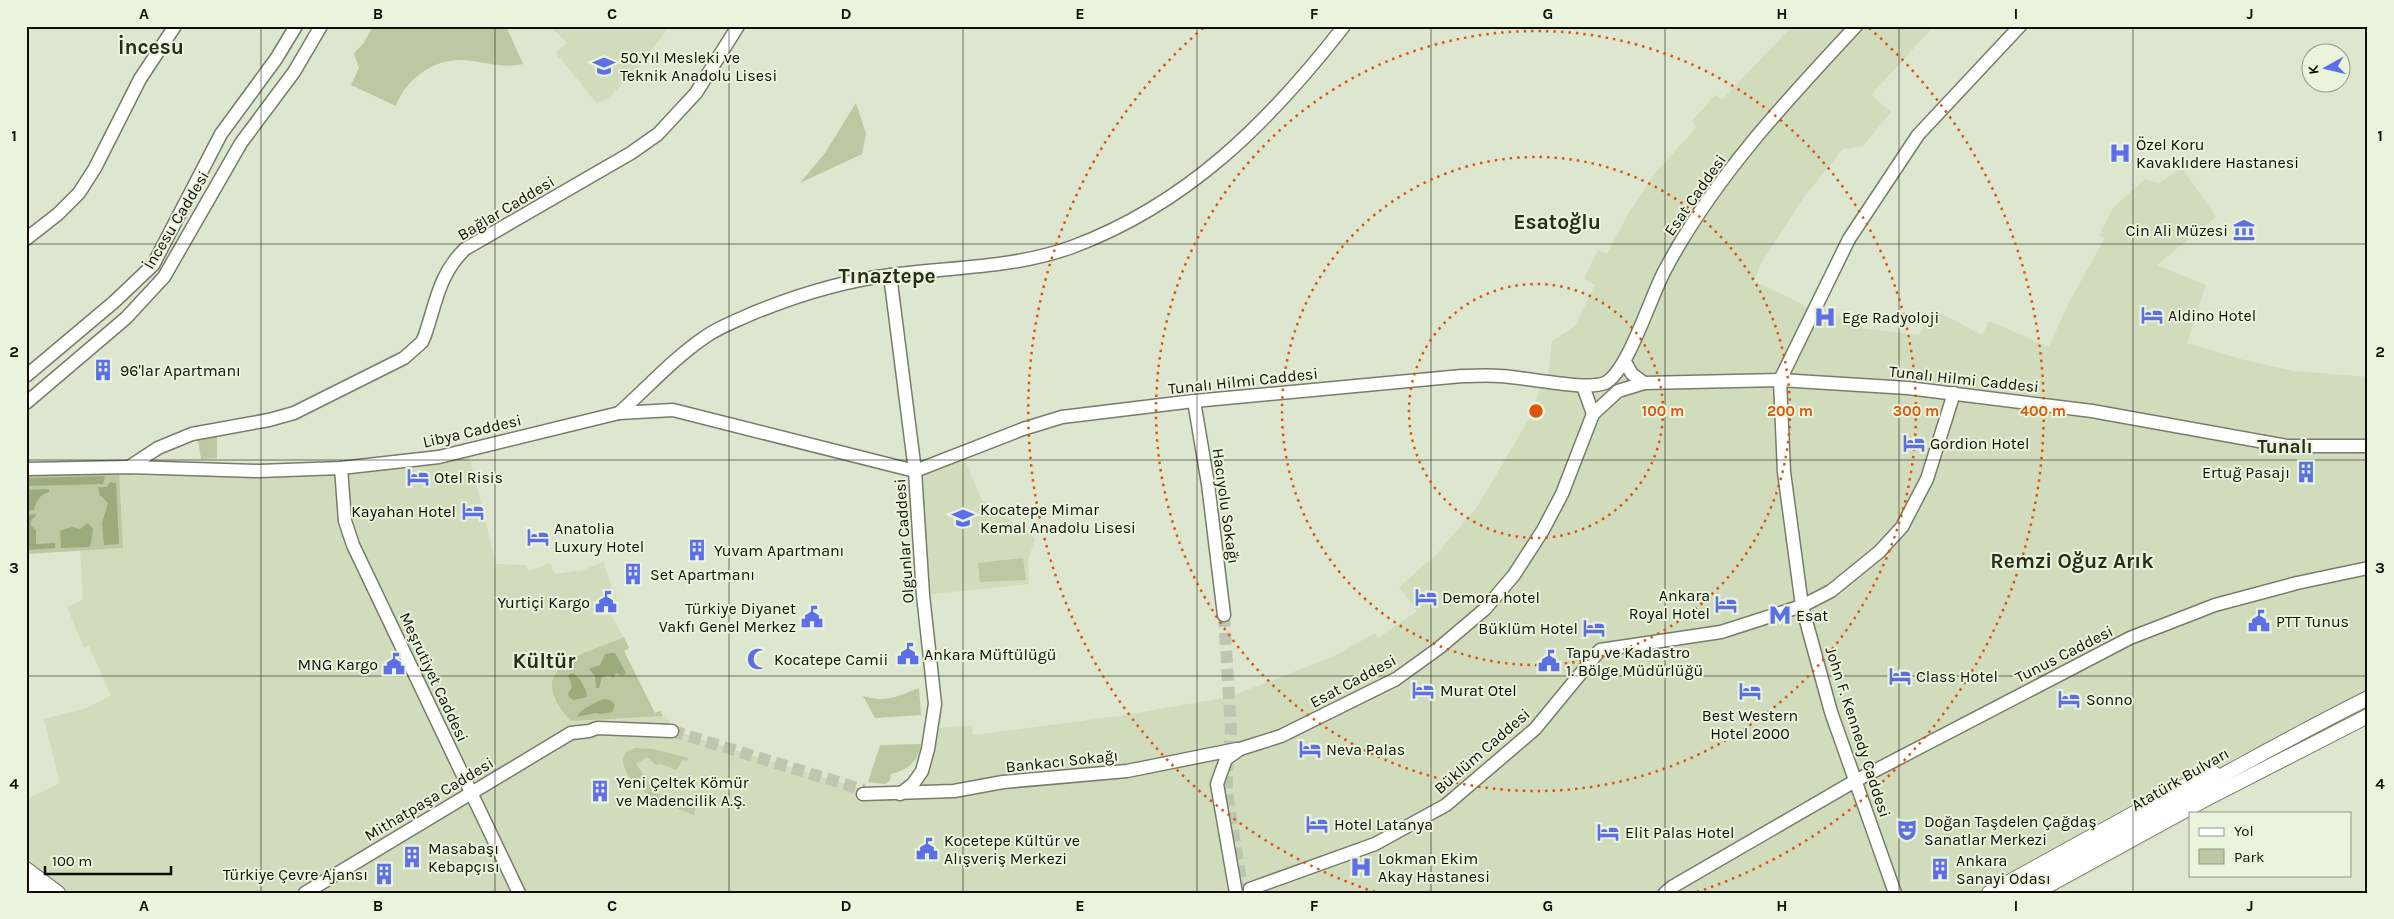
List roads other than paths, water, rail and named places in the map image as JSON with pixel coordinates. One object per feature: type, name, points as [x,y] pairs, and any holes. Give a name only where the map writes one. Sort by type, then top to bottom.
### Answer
[{"type":"main road","points":[[26,239],[58,214],[79,193],[95,168],[140,79],[175,26]]},
{"type":"main road","name":"İncesu Caddesi","points":[[26,376],[114,302],[153,265],[221,134],[276,59],[296,26]]},
{"type":"main road","name":"İncesu Caddesi","points":[[26,403],[126,318],[164,276],[241,144],[294,72],[321,26]]},
{"type":"main road","name":"Bağlar Caddesi","points":[[129,467],[158,448],[192,434],[269,420],[294,413],[404,358],[422,342],[442,280],[465,249],[631,153],[658,134],[696,93],[738,26]]},
{"type":"main road","points":[[619,413],[676,361],[714,331],[805,293],[828,286],[890,275],[1031,258],[1070,248],[1146,214],[1193,182],[1240,142],[1278,105],[1344,26]]},
{"type":"main road","name":"Esat Caddesi","points":[[1583,386],[1608,382],[1625,362],[1661,277],[1701,208],[1786,103],[1856,26]]},
{"type":"main road","name":"John F. Kennedy Caddesi","points":[[1896,893],[1831,712],[1802,606],[1784,472],[1780,380],[1849,239],[1918,135],[2020,26]]},
{"type":"main road","points":[[196,180],[212,193]]},
{"type":"main road","name":"Olgunlar Caddesi","points":[[890,275],[916,471],[923,595],[935,704],[928,749],[922,771],[914,784],[900,794]]},
{"type":"main road","points":[[1625,362],[1632,374],[1644,383]]},
{"type":"main road","name":"Tunalı Hilmi Caddesi","points":[[916,471],[1049,420],[1194,401],[1462,376],[1499,376],[1583,386]]},
{"type":"main road","name":"Tunalı Hilmi Caddesi","points":[[1593,414],[1618,391],[1644,383],[1780,380],[1954,393],[2092,411],[2287,446],[2368,446]]},
{"type":"main road","points":[[1583,386],[1593,414]]},
{"type":"main road","name":"Büklüm Caddesi","points":[[1250,891],[1375,844],[1446,805],[1535,729],[1600,650],[1721,632],[1802,606],[1831,591],[1879,552],[1902,527],[1927,479],[1954,393]]},
{"type":"main road","name":"Hacıyolu Sokağı","points":[[1194,401],[1208,484],[1224,615]]},
{"type":"main road","name":"Libya Caddesi","points":[[26,470],[129,467],[211,471],[341,468],[439,457],[619,413],[682,411],[916,471]]},
{"type":"main road","name":"Esat Caddesi","points":[[1236,893],[1218,784],[1226,759],[1240,749],[1281,736],[1396,679],[1439,648],[1485,610],[1514,575],[1543,530],[1562,494],[1593,414]]},
{"type":"main road","name":"Meşrutiyet Caddesi","points":[[341,468],[345,521],[353,545],[470,794],[519,893]]},
{"type":"main road","name":"Tunus Caddesi","points":[[1665,893],[1672,887],[1855,781],[2108,648],[2172,620],[2215,605],[2297,583],[2368,568]]},
{"type":"main road","name":"Atatürk Bulvarı","points":[[2012,893],[2200,789],[2240,764],[2368,698]]},
{"type":"main road","name":"Atatürk Bulvarı","points":[[2034,893],[2368,716]]},
{"type":"main road","name":"Mithatpaşa Caddesi","points":[[304,893],[571,733],[589,731],[596,734],[674,734]]},
{"type":"main road","name":"Bankacı Sokağı","points":[[864,792],[900,794],[954,791],[1004,782],[1127,771],[1240,749]]},
{"type":"main road","points":[[1989,893],[2180,788],[2205,776],[2240,764]]},
{"type":"main road","points":[[2202,812],[2221,800],[2249,778]]},
{"type":"main road","points":[[2054,893],[2189,819]]},
{"type":"main road","points":[[26,869],[58,893]]},
{"type":"main road","points":[[26,883],[39,893]]},
{"type":"tunnel","points":[[1224,615],[1231,730],[1227,793],[1243,893]]},
{"type":"tunnel","points":[[672,731],[864,790]]},
{"type":"place","name":"50.Yıl Mesleki ve Teknik Anadolu Lisesi","points":[[604,66]]},
{"type":"place","name":"Özel Koru Kavaklıdere Hastanesi","points":[[2120,153]]},
{"type":"place","name":"Cin Ali Müzesi","points":[[2244,230]]},
{"type":"place","name":"Aldino Hotel","points":[[2152,315]]},
{"type":"place","name":"Ege Radyoloji","points":[[1825,317]]},
{"type":"place","name":"96'lar Apartmanı","points":[[103,370]]},
{"type":"place","name":"Gordion Hotel","points":[[1914,443]]},
{"type":"place","name":"Ertuğ Pasajı","points":[[2306,472]]},
{"type":"place","name":"Otel Risis","points":[[418,477]]},
{"type":"place","name":"Kayahan Hotel","points":[[473,511]]},
{"type":"place","name":"Kocatepe Mimar Kemal Anadolu Lisesi","points":[[963,518]]},
{"type":"place","name":"Anatolia Luxury Hotel","points":[[538,537]]},
{"type":"place","name":"Yuvam Apartmanı","points":[[697,550]]},
{"type":"place","name":"Set Apartmanı","points":[[633,574]]},
{"type":"place","name":"Demora hotel","points":[[1426,597]]},
{"type":"place","name":"Yurtiçi Kargo","points":[[606,602]]},
{"type":"place","name":"Ankara Royal Hotel","points":[[1726,604]]},
{"type":"place","name":"Esat","points":[[1780,615]]},
{"type":"place","name":"Türkiye Diyanet Vakfı Genel Merkez","points":[[812,617]]},
{"type":"place","name":"PTT Tunus","points":[[2259,621]]},
{"type":"place","name":"Büklüm Hotel","points":[[1594,628]]},
{"type":"place","name":"Ankara Müftülügü","points":[[908,654]]},
{"type":"place","name":"Kocatepe Camii","points":[[758,659]]},
{"type":"place","name":"Tapu ve Kadastro 1. Bölge Müdürlüğü","points":[[1549,661]]},
{"type":"place","name":"MNG Kargo","points":[[394,664]]},
{"type":"place","name":"Class Hotel","points":[[1900,676]]},
{"type":"place","name":"Murat Otel","points":[[1423,690]]},
{"type":"place","name":"Best Western Hotel 2000","points":[[1750,691]]},
{"type":"place","name":"Sonno","points":[[2069,699]]},
{"type":"place","name":"Neva Palas","points":[[1310,749]]},
{"type":"place","name":"Yeni Çeltek Kömür ve Madencilik A.Ş.","points":[[600,791]]},
{"type":"place","name":"Hotel Latanya","points":[[1317,824]]},
{"type":"place","name":"Doğan Taşdelen Çağdaş Sanatlar Merkezi","points":[[1907,830]]},
{"type":"place","name":"Elit Palas Hotel","points":[[1608,832]]},
{"type":"place","name":"Kocetepe Kültür ve Alışveriş Merkezi","points":[[927,849]]},
{"type":"place","name":"Masabaşı Kebapçısı","points":[[412,857]]},
{"type":"place","name":"Lokman Ekim Akay Hastanesi","points":[[1361,867]]},
{"type":"place","name":"Ankara Sanayi Odası","points":[[1940,869]]},
{"type":"place","name":"Türkiye Çevre Ajansı","points":[[384,874]]},
{"type":"district","name":"İncesu","points":[[151,47]]},
{"type":"district","name":"Esatoğlu","points":[[1557,222]]},
{"type":"district","name":"Tınaztepe","points":[[887,276]]},
{"type":"district","name":"Tunalı","points":[[2285,447]]},
{"type":"district","name":"Remzi Oğuz Arık","points":[[2072,561]]},
{"type":"district","name":"Kültür","points":[[544,661]]}]
